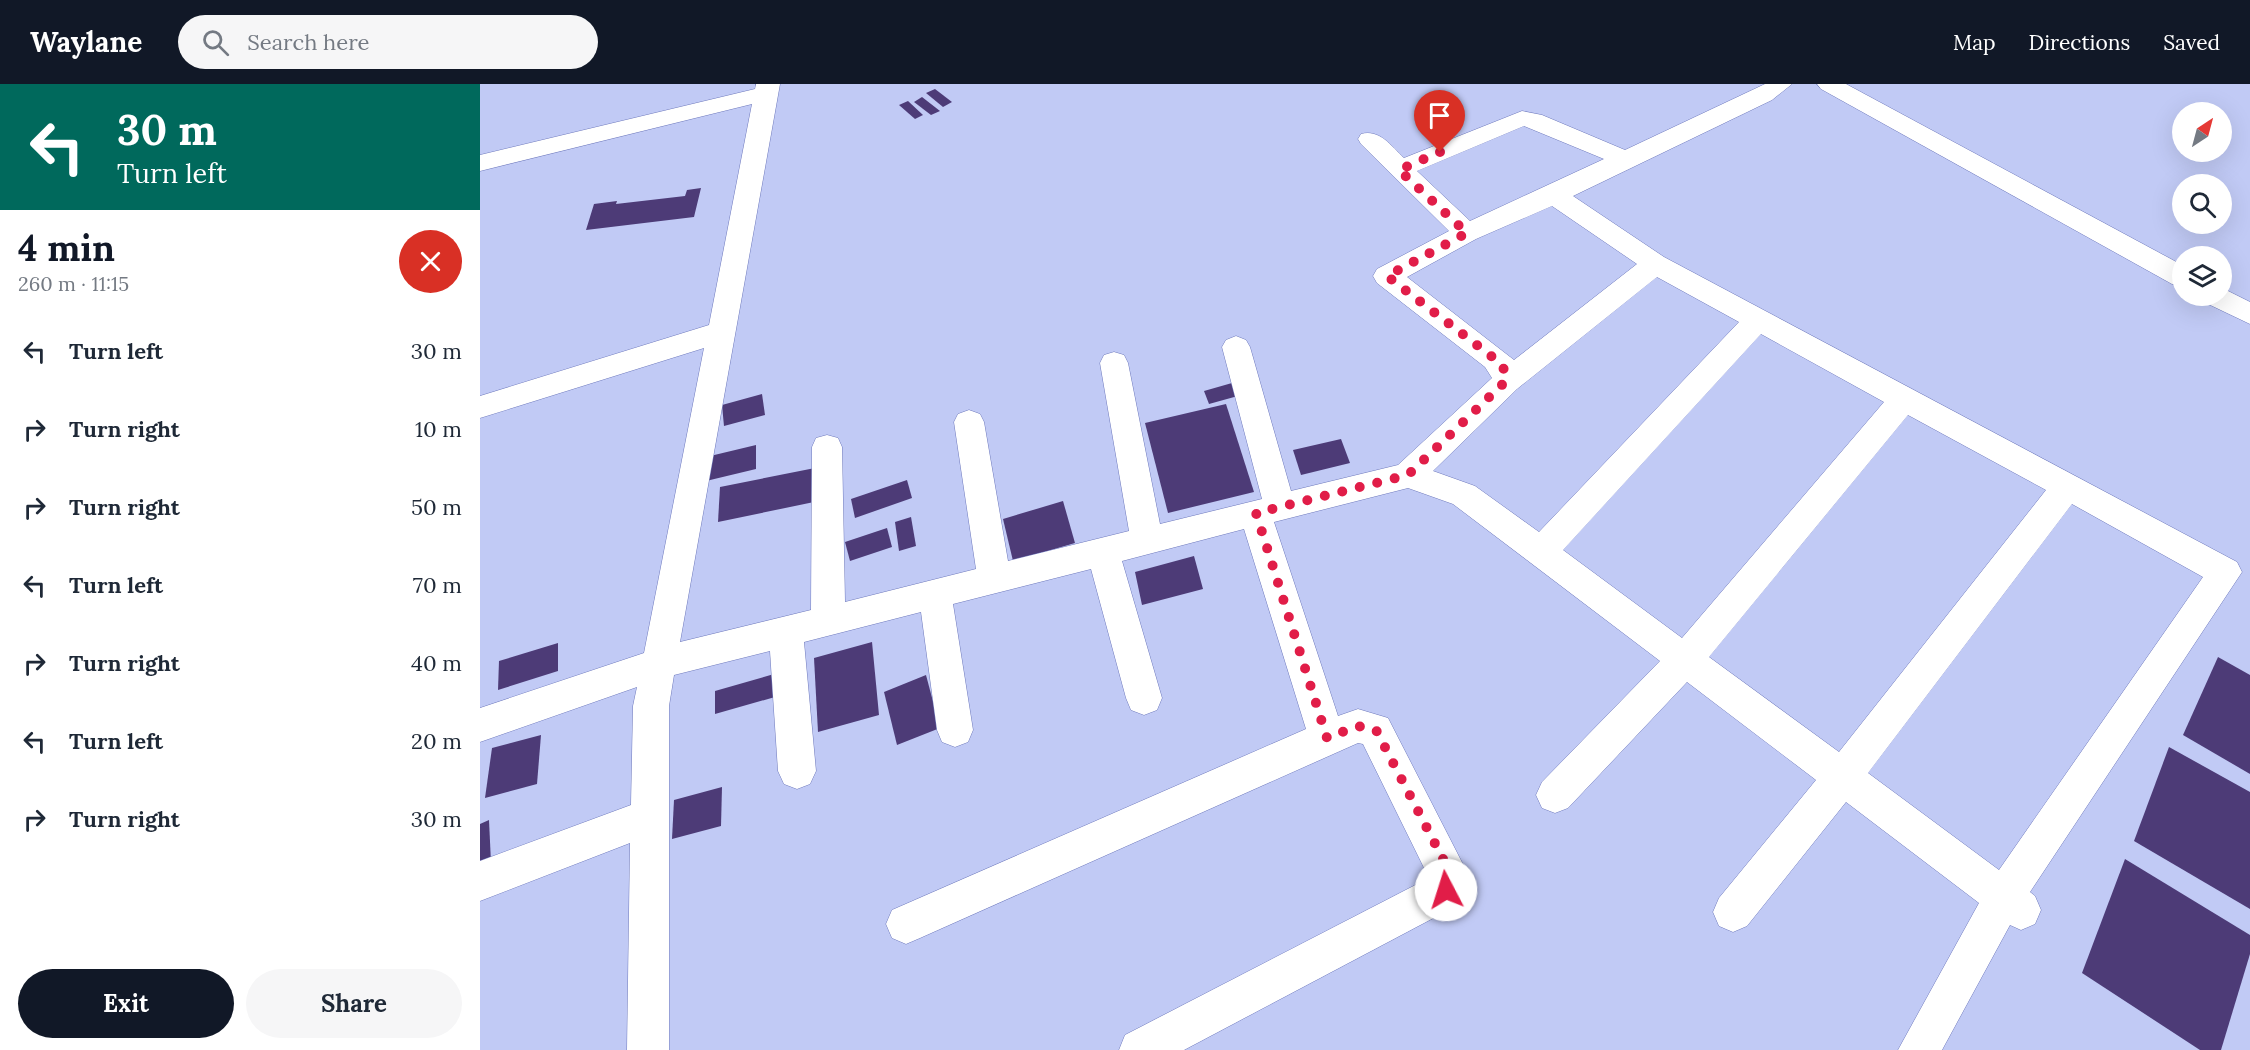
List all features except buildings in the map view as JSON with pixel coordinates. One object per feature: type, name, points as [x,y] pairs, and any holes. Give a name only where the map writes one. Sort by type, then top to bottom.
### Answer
[{"type":"street","points":[[1506,381],[1503,366],[1387,276],[1467,233],[1554,195],[1625,159],[1764,95],[1780,84]]},
{"type":"street","points":[[1829,84],[2172,272]]},
{"type":"street","points":[[480,163],[767,89],[651,706],[648,1050]]},
{"type":"street","points":[[1399,170],[1522,118],[1534,120],[1625,159]]},
{"type":"street","points":[[1370,139],[1399,170],[1467,233]]},
{"type":"street","points":[[1554,195],[1655,264],[2225,572],[1919,1050]]},
{"type":"street","points":[[480,725],[660,663],[1408,475],[1506,381],[1655,264]]},
{"type":"street","points":[[2232,304],[2250,314]]},
{"type":"street","points":[[1541,552],[1757,320]]},
{"type":"street","points":[[480,407],[721,332]]},
{"type":"street","points":[[1236,347],[1268,510],[1327,738]]},
{"type":"street","points":[[1114,363],[1147,540]]},
{"type":"street","points":[[1556,795],[1685,660],[1904,399]]},
{"type":"street","points":[[969,422],[994,579]]},
{"type":"street","points":[[827,447],[828,621]]},
{"type":"street","points":[[1408,475],[1464,495],[2012,904]]},
{"type":"street","points":[[1733,912],[1842,777],[2067,487]]},
{"type":"street","points":[[1102,552],[1144,698]]},
{"type":"street","points":[[935,594],[955,730]]},
{"type":"street","points":[[786,631],[797,771]]},
{"type":"street","points":[[906,924],[1327,738],[1358,726],[1376,730],[1443,859],[1449,876],[1446,890],[1140,1050]]},
{"type":"street","points":[[480,881],[650,817]]},
{"type":"route","points":[[1440,152],[1399,170],[1467,233],[1387,276],[1503,366],[1506,381],[1408,475],[1256,513],[1327,738],[1358,726],[1376,730],[1443,859],[1449,876],[1446,890]]}]
